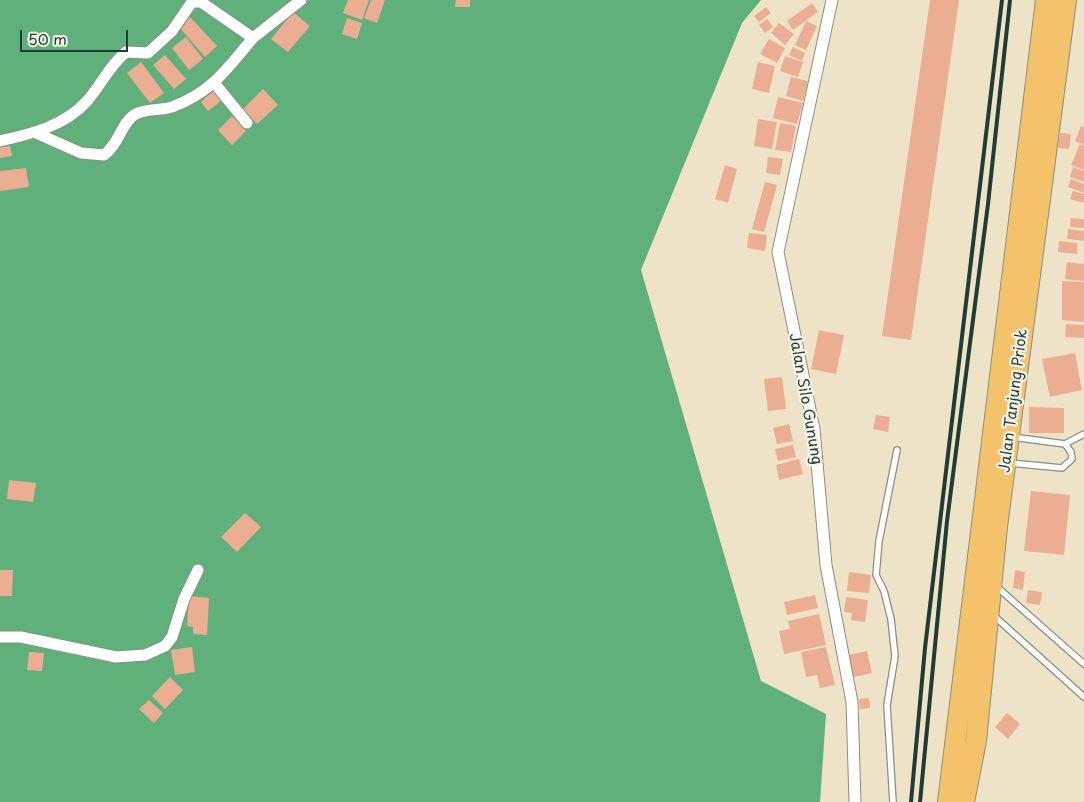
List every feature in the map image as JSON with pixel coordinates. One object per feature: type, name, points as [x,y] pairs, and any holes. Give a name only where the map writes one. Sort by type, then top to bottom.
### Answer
[{"type":"highway","name":"Jalan Tanjung Priok","points":[[948,802],[998,461],[1046,0]]},
{"type":"highway","name":"Jalan Tanjung Priok","points":[[1001,436],[1066,0]]},
{"type":"highway","name":"Jalan Tanjung Priok","points":[[964,802],[976,741],[991,583],[998,461]]},
{"type":"street","points":[[36,134],[82,153],[104,155],[112,149],[126,122],[134,115],[145,111],[170,108],[187,101],[215,84],[253,38],[301,0]]},
{"type":"street","name":"Jalan Silo Gunung","points":[[832,0],[778,252],[814,429],[826,566],[852,702],[855,802]]},
{"type":"street","points":[[0,141],[36,134],[54,125],[87,102],[112,65],[126,52],[148,53],[172,30],[192,2],[201,2],[253,38]]},
{"type":"street","points":[[215,84],[247,123]]},
{"type":"street","points":[[0,637],[21,637],[116,657],[145,655],[165,646],[172,637],[184,598],[198,570]]},
{"type":"lane","points":[[1001,436],[1065,444],[1084,434]]},
{"type":"lane","points":[[998,461],[1062,468],[1072,459],[1071,452],[1065,444]]},
{"type":"lane","points":[[893,802],[887,705],[895,656],[889,610],[884,591],[876,575],[879,541],[897,450]]},
{"type":"lane","points":[[991,583],[1084,664]]},
{"type":"lane","points":[[988,610],[1084,697]]},
{"type":"green space","points":[[0,0],[761,0],[742,23],[641,270],[761,681],[826,714],[820,802],[0,802]]},
{"type":"building","points":[[348,0],[369,0],[362,20],[343,13]]},
{"type":"building","points":[[371,0],[385,0],[377,23],[364,18]]},
{"type":"building","points":[[456,0],[470,0],[470,7],[455,7]]},
{"type":"building","points":[[930,0],[959,0],[911,340],[882,336]]},
{"type":"building","points":[[812,3],[818,12],[793,30],[787,21]]},
{"type":"building","points":[[766,7],[771,13],[759,22],[754,16]]},
{"type":"building","points":[[293,12],[310,26],[288,52],[271,39]]},
{"type":"building","points":[[190,17],[217,46],[205,57],[179,27]]},
{"type":"building","points":[[347,18],[362,23],[357,39],[342,34]]},
{"type":"building","points":[[767,19],[773,27],[765,33],[759,25]]},
{"type":"building","points":[[806,21],[817,26],[806,50],[795,45]]},
{"type":"building","points":[[779,23],[794,34],[785,45],[771,33]]},
{"type":"building","points":[[186,37],[203,59],[189,70],[172,48]]},
{"type":"building","points":[[769,39],[785,48],[777,63],[760,54]]},
{"type":"building","points":[[793,47],[805,53],[802,61],[789,55]]},
{"type":"building","points":[[165,55],[186,79],[174,89],[153,65]]},
{"type":"building","points":[[785,56],[803,62],[798,77],[780,71]]},
{"type":"building","points":[[141,62],[164,93],[150,103],[127,73]]},
{"type":"building","points":[[758,62],[775,66],[769,93],[752,89]]},
{"type":"building","points":[[791,77],[808,81],[803,101],[786,96]]},
{"type":"building","points":[[263,89],[278,105],[257,124],[243,109]]},
{"type":"building","points":[[213,91],[221,101],[208,111],[201,102]]},
{"type":"building","points":[[778,97],[803,103],[797,124],[773,118]]},
{"type":"building","points":[[232,116],[246,131],[232,145],[218,130]]},
{"type":"building","points":[[758,119],[777,122],[772,149],[754,146]]},
{"type":"building","points":[[780,123],[796,126],[791,152],[775,150]]},
{"type":"building","points":[[1081,126],[1084,127],[1084,145],[1075,141]]},
{"type":"building","points":[[1060,133],[1071,134],[1069,149],[1058,148]]},
{"type":"building","points":[[1080,144],[1084,146],[1084,170],[1071,165]]},
{"type":"building","points":[[10,146],[12,156],[0,158],[0,147]]},
{"type":"building","points":[[768,157],[783,159],[780,175],[766,173]]},
{"type":"building","points":[[725,165],[737,169],[728,203],[715,199]]},
{"type":"building","points":[[1073,167],[1084,171],[1084,182],[1070,177]]},
{"type":"building","points":[[26,168],[29,187],[0,191],[0,171]]},
{"type":"building","points":[[1071,179],[1084,184],[1084,193],[1068,187]]},
{"type":"building","points":[[765,182],[777,185],[764,232],[752,229]]},
{"type":"building","points":[[1073,191],[1084,194],[1084,203],[1070,199]]},
{"type":"building","points":[[1071,218],[1084,219],[1084,228],[1070,227]]},
{"type":"building","points":[[1068,229],[1084,231],[1084,241],[1067,239]]},
{"type":"building","points":[[749,233],[767,235],[765,251],[747,248]]},
{"type":"building","points":[[1059,241],[1077,243],[1077,254],[1058,252]]},
{"type":"building","points":[[1067,262],[1084,264],[1084,281],[1065,279]]},
{"type":"building","points":[[1062,281],[1084,282],[1084,322],[1062,320]]},
{"type":"building","points":[[1066,324],[1084,325],[1084,338],[1065,337]]},
{"type":"building","points":[[819,330],[844,335],[836,374],[811,369]]},
{"type":"building","points":[[1075,353],[1082,390],[1050,397],[1042,359]]},
{"type":"building","points":[[782,377],[786,409],[768,411],[764,379]]},
{"type":"building","points":[[1029,407],[1064,408],[1064,433],[1029,433]]},
{"type":"building","points":[[876,415],[890,417],[888,432],[873,429]]},
{"type":"building","points":[[789,424],[793,441],[777,444],[773,428]]},
{"type":"building","points":[[793,445],[796,457],[778,461],[775,449]]},
{"type":"building","points":[[799,459],[803,474],[779,480],[776,465]]},
{"type":"building","points":[[9,480],[36,483],[33,502],[7,499]]},
{"type":"building","points":[[1031,491],[1070,495],[1064,555],[1024,551]]},
{"type":"building","points":[[245,513],[261,527],[237,552],[221,537]]},
{"type":"building","points":[[0,570],[13,570],[12,596],[0,596]]},
{"type":"building","points":[[1015,570],[1025,572],[1023,590],[1013,588]]},
{"type":"building","points":[[849,572],[871,575],[869,593],[847,591]]},
{"type":"building","points":[[1028,590],[1042,592],[1040,605],[1026,603]]},
{"type":"building","points":[[815,595],[818,608],[787,615],[784,602]]},
{"type":"building","points":[[189,596],[209,598],[207,635],[193,634],[193,627],[187,626]]},
{"type":"building","points":[[846,597],[868,600],[865,622],[851,620],[852,613],[844,612]]},
{"type":"building","points":[[819,614],[826,645],[784,654],[779,631],[790,629],[788,621]]},
{"type":"building","points":[[192,647],[195,672],[175,675],[171,650]]},
{"type":"building","points":[[826,647],[835,685],[820,688],[817,675],[806,677],[801,652]]},
{"type":"building","points":[[867,651],[872,673],[850,678],[844,656]]},
{"type":"building","points":[[29,652],[44,653],[42,671],[27,670]]},
{"type":"building","points":[[170,677],[183,690],[165,709],[152,696]]},
{"type":"building","points":[[869,698],[870,708],[860,709],[859,699]]},
{"type":"building","points":[[149,700],[163,713],[154,723],[139,709]]},
{"type":"building","points":[[1007,713],[1020,724],[1008,739],[995,727]]},
{"type":"railway","points":[[911,802],[925,648],[1002,0]]},
{"type":"railway","points":[[920,802],[947,521],[988,204],[1010,0]]}]
